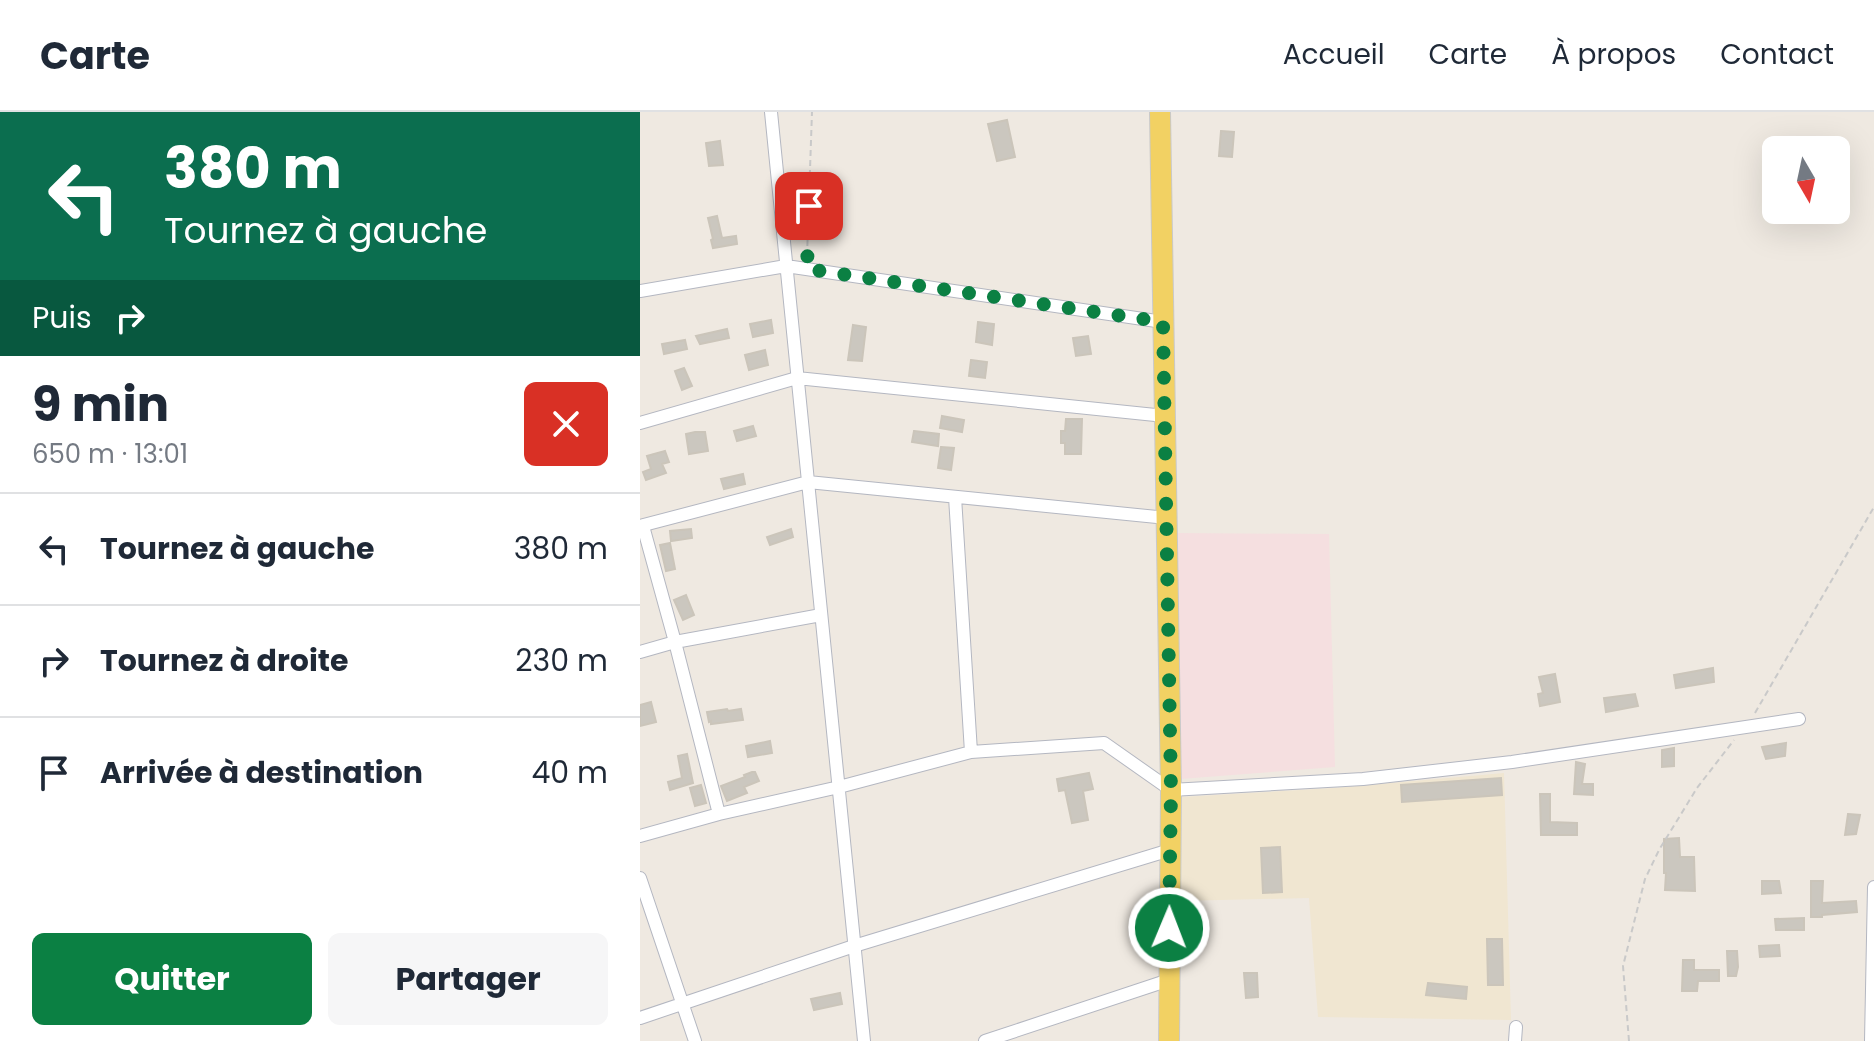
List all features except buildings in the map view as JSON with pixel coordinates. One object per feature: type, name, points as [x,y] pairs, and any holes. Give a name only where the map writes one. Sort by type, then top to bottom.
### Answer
[{"type":"main road","points":[[1160,112],[1171,790],[1169,1041]]},
{"type":"street","points":[[771,112],[864,1041]]},
{"type":"street","points":[[640,291],[786,266],[1163,322]]},
{"type":"street","points":[[640,423],[797,378],[1165,416]]},
{"type":"street","points":[[719,814],[675,642],[641,526],[808,482],[1167,518]]},
{"type":"street","points":[[955,497],[971,752]]},
{"type":"street","points":[[640,652],[675,642],[821,615]]},
{"type":"street","points":[[640,836],[971,752],[1104,743],[1171,790],[1363,779],[1512,762],[1799,719]]},
{"type":"street","points":[[640,1018],[854,946],[1170,850]]},
{"type":"street","points":[[640,878],[695,1041]]},
{"type":"street","points":[[1871,1041],[1874,887]]},
{"type":"street","points":[[985,1041],[1169,980]]},
{"type":"path","points":[[807,269],[812,112]]},
{"type":"path","points":[[1629,1041],[1623,966],[1645,879],[1697,788],[1747,727],[1874,507]]},
{"type":"shaded area","points":[[1176,533],[1329,534],[1335,767],[1180,779]]},
{"type":"shaded area","points":[[1504,773],[1511,1020],[1318,1017],[1309,898],[1179,901],[1182,797]]},
{"type":"route","points":[[809,206],[807,269],[1163,322],[1171,790],[1169,928]]}]
